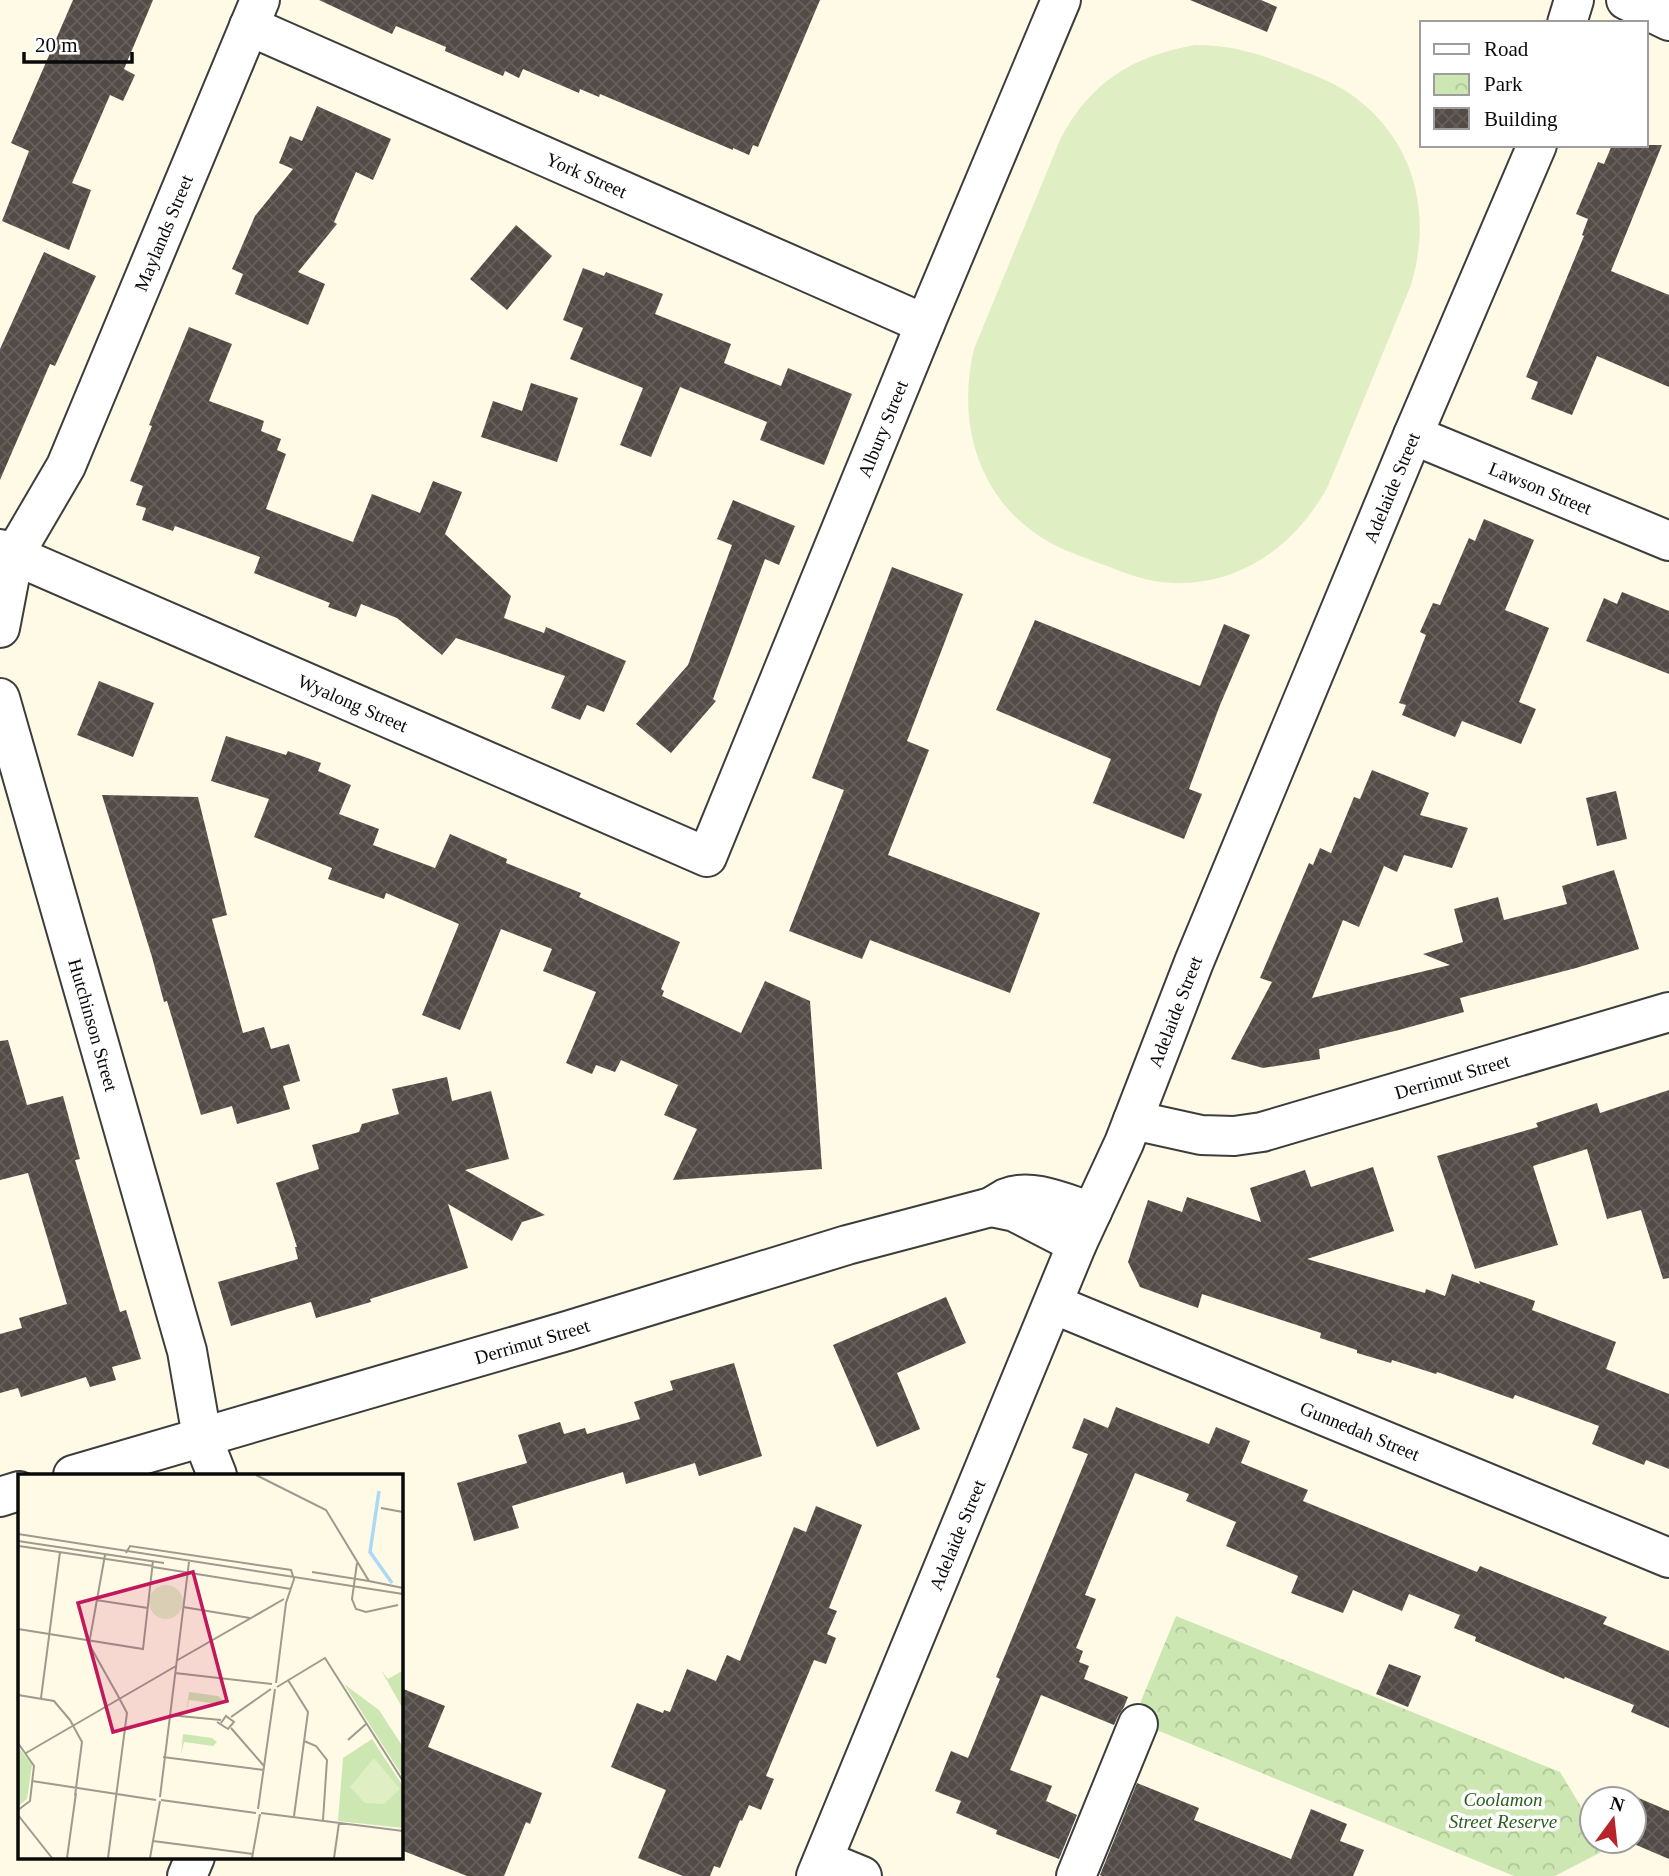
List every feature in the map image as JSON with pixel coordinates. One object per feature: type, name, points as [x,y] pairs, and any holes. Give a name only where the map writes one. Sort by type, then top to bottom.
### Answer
[{"type":"street","name":"Albury Street","points":[[707,857],[1060,0]]},
{"type":"street","points":[[1568,21],[1574,0]]},
{"type":"street","points":[[1606,21],[1618,0]]},
{"type":"street","points":[[1626,0],[1669,21]]},
{"type":"street","name":"York Street","points":[[255,13],[925,324]]},
{"type":"street","name":"Maylands Street","points":[[18,556],[66,466],[255,13]]},
{"type":"street","name":"Adelaide Street","points":[[820,1868],[1053,1304],[1128,1131],[1194,962],[1413,435],[1536,147]]},
{"type":"street","name":"Lawson Street","points":[[1413,435],[1669,541]]},
{"type":"street","points":[[0,628],[18,556]]},
{"type":"street","points":[[0,640],[18,556]]},
{"type":"street","name":"Wyalong Street","points":[[18,556],[707,857]]},
{"type":"street","name":"Hutchinson Street","points":[[0,698],[187,1351],[212,1434],[230,1474]]},
{"type":"street","name":"Derrimut Street","points":[[1128,1131],[1234,1136],[1262,1132],[1669,1012]]},
{"type":"street","name":"Derrimut Street","points":[[76,1474],[567,1331],[847,1245],[991,1207],[1008,1197],[1030,1195],[1052,1199],[1085,1228]]},
{"type":"street","name":"Gunnedah Street","points":[[1053,1304],[1669,1558]]},
{"type":"street","name":"Hutchinson Street","points":[[212,1434],[217,1474]]},
{"type":"street","points":[[0,1497],[18,1491]]},
{"type":"street","points":[[1076,1876],[1138,1724]]},
{"type":"street","points":[[187,1876],[195,1858]]},
{"type":"street","points":[[820,1868],[862,1876]]},
{"type":"green space","points":[[1195,45],[1246,51],[1269,58],[1326,80],[1356,98],[1376,116],[1393,137],[1405,159],[1414,182],[1420,233],[1411,285],[1328,486],[1314,509],[1278,548],[1256,562],[1233,573],[1182,583],[1138,577],[1059,548],[1025,525],[1005,506],[990,483],[971,433],[968,406],[974,349],[1060,140],[1072,120],[1084,103],[1115,75],[1151,56]]},
{"type":"green space","name":"Coolamon Street Reserve","points":[[1176,1616],[1560,1772],[1578,1802],[1578,1855],[1595,1855],[1555,1876],[1514,1876],[1149,1727],[1069,1876]]},
{"type":"building","points":[[73,0],[153,0],[124,69],[135,75],[123,101],[110,95],[72,183],[91,190],[69,250],[2,221],[29,151],[11,143]]},
{"type":"building","points":[[319,0],[820,0],[758,147],[753,145],[749,155],[600,94],[599,97],[580,89],[579,93],[523,69],[519,78],[505,71],[503,76],[445,51],[446,47],[396,26],[392,34]]},
{"type":"building","points":[[1190,0],[1261,0],[1277,7],[1267,32]]},
{"type":"building","points":[[317,106],[391,139],[373,180],[356,172],[334,222],[337,224],[298,272],[325,284],[308,325],[235,294],[243,274],[232,269],[255,216],[293,169],[279,163],[290,136],[302,141]]},
{"type":"building","points":[[1662,145],[1611,271],[1669,295],[1669,387],[1597,356],[1572,415],[1531,399],[1538,382],[1526,377],[1584,236],[1582,235],[1588,219],[1576,214],[1598,162],[1604,164],[1611,147]]},
{"type":"building","points":[[516,225],[552,256],[507,310],[470,279]]},
{"type":"building","points":[[44,252],[96,276],[55,366],[50,364],[0,480],[0,349]]},
{"type":"building","points":[[583,268],[604,276],[606,272],[663,294],[655,314],[731,344],[724,363],[781,386],[788,368],[852,394],[824,465],[760,440],[767,422],[680,387],[651,457],[620,445],[643,388],[570,359],[583,328],[563,320]]},
{"type":"building","points":[[189,327],[232,344],[209,401],[264,421],[261,431],[281,439],[277,450],[286,454],[266,509],[353,542],[372,494],[420,513],[433,481],[462,492],[445,534],[511,596],[504,618],[544,633],[546,627],[626,661],[604,712],[587,705],[580,720],[551,708],[565,676],[456,638],[442,655],[397,618],[361,604],[356,617],[328,607],[330,603],[254,573],[260,557],[175,526],[173,531],[142,520],[146,508],[136,505],[143,486],[130,481],[152,426],[149,425]]},
{"type":"building","points":[[531,383],[578,398],[557,462],[481,437],[493,401],[522,411]]},
{"type":"building","points":[[733,500],[795,526],[779,565],[765,559],[713,699],[716,701],[671,753],[636,724],[688,665],[732,545],[717,539]]},
{"type":"building","points":[[1484,519],[1534,540],[1505,610],[1549,628],[1519,702],[1536,709],[1521,744],[1462,721],[1455,737],[1402,715],[1406,705],[1399,703],[1426,635],[1420,632],[1433,603],[1440,605],[1469,538],[1475,541]]},
{"type":"building","points":[[892,567],[963,594],[907,741],[929,750],[888,855],[1040,913],[1010,993],[870,940],[862,959],[789,931],[844,790],[812,778]]},
{"type":"building","points":[[1622,592],[1669,611],[1669,674],[1586,641],[1604,598],[1617,604]]},
{"type":"building","points":[[1035,620],[1200,686],[1224,624],[1250,635],[1220,705],[1189,789],[1202,794],[1184,839],[1093,803],[1111,759],[996,710]]},
{"type":"building","points":[[99,681],[154,703],[133,757],[77,735]]},
{"type":"building","points":[[226,736],[286,755],[288,751],[321,763],[318,771],[351,785],[339,814],[379,829],[373,845],[435,868],[450,834],[507,859],[506,863],[581,893],[579,897],[680,942],[661,989],[664,991],[662,996],[741,1033],[765,981],[810,1001],[822,1169],[673,1180],[697,1129],[664,1115],[678,1085],[621,1060],[615,1072],[596,1065],[592,1074],[566,1063],[596,992],[543,971],[552,949],[501,929],[460,1030],[422,1015],[459,924],[386,893],[384,899],[328,879],[332,868],[254,837],[269,799],[211,781]]},
{"type":"building","points":[[1372,770],[1429,793],[1420,815],[1468,828],[1452,868],[1404,855],[1397,872],[1384,866],[1359,927],[1343,920],[1312,998],[1450,965],[1423,954],[1463,942],[1454,909],[1498,897],[1504,920],[1567,904],[1562,886],[1614,870],[1639,949],[1460,998],[1464,1012],[1319,1049],[1320,1059],[1263,1068],[1231,1059],[1272,982],[1260,978],[1309,863],[1313,865],[1320,848],[1331,853],[1354,797],[1360,799]]},
{"type":"building","points":[[1616,791],[1627,839],[1597,846],[1586,798]]},
{"type":"building","points":[[102,795],[198,797],[227,915],[212,919],[243,1033],[264,1027],[271,1049],[289,1044],[300,1081],[283,1086],[290,1109],[237,1124],[232,1106],[201,1115]]},
{"type":"building","points":[[8,1040],[27,1105],[63,1096],[80,1159],[75,1160],[120,1312],[126,1310],[141,1359],[112,1367],[116,1380],[90,1387],[86,1377],[21,1397],[18,1388],[0,1393],[0,1334],[22,1328],[19,1318],[67,1304],[28,1173],[0,1180],[0,1041]]},
{"type":"building","points":[[447,1077],[452,1101],[491,1091],[509,1159],[465,1170],[545,1215],[522,1222],[512,1241],[448,1204],[468,1268],[316,1318],[311,1302],[231,1326],[218,1282],[298,1259],[297,1247],[276,1183],[319,1169],[312,1145],[359,1132],[362,1124],[399,1114],[392,1089]]},
{"type":"building","points":[[1669,1090],[1669,1278],[1663,1279],[1641,1210],[1607,1219],[1587,1149],[1533,1166],[1558,1245],[1475,1269],[1437,1156],[1538,1127],[1536,1123],[1597,1103],[1600,1113]]},
{"type":"building","points":[[1373,1167],[1394,1231],[1307,1259],[1425,1293],[1426,1289],[1445,1296],[1452,1274],[1480,1284],[1479,1281],[1535,1301],[1532,1310],[1616,1342],[1606,1369],[1669,1394],[1669,1469],[1646,1460],[1644,1465],[1592,1444],[1599,1426],[1515,1395],[1513,1399],[1437,1372],[1436,1374],[1392,1360],[1391,1363],[1357,1353],[1357,1350],[1320,1338],[1321,1333],[1202,1294],[1198,1308],[1140,1287],[1128,1262],[1148,1200],[1182,1212],[1187,1197],[1261,1222],[1250,1188],[1305,1170],[1311,1187]]},
{"type":"building","points":[[946,1297],[966,1343],[897,1373],[920,1429],[877,1447],[833,1345]]},
{"type":"building","points":[[734,1363],[762,1456],[699,1476],[695,1463],[626,1484],[623,1472],[512,1506],[519,1528],[474,1541],[457,1483],[527,1463],[518,1435],[560,1422],[564,1434],[585,1428],[587,1434],[640,1419],[634,1402],[673,1390],[670,1381]]},
{"type":"building","points":[[1116,1407],[1209,1444],[1216,1427],[1250,1441],[1241,1463],[1308,1490],[1303,1501],[1477,1572],[1480,1566],[1607,1617],[1603,1624],[1669,1651],[1669,1728],[1631,1712],[1634,1705],[1475,1641],[1476,1637],[1454,1628],[1460,1615],[1409,1594],[1402,1611],[1353,1590],[1343,1613],[1291,1593],[1298,1576],[1226,1546],[1236,1522],[1186,1501],[1189,1494],[1135,1473],[1085,1595],[1096,1599],[1076,1648],[1083,1651],[1079,1662],[1089,1666],[1084,1679],[1128,1697],[1124,1707],[1114,1725],[1041,1695],[1010,1770],[1052,1786],[1046,1801],[1077,1815],[1059,1859],[996,1834],[997,1830],[956,1813],[961,1801],[935,1791],[951,1751],[968,1758],[1000,1679],[996,1677],[1088,1454],[1072,1448],[1084,1418],[1108,1428]]},
{"type":"building","points":[[816,1506],[862,1525],[829,1608],[837,1611],[827,1634],[836,1638],[826,1664],[814,1660],[766,1776],[774,1779],[761,1810],[749,1805],[720,1868],[714,1866],[710,1876],[683,1876],[638,1858],[666,1790],[611,1767],[637,1703],[663,1713],[664,1710],[670,1712],[687,1669],[716,1681],[727,1655],[740,1661],[794,1527],[806,1532]]},
{"type":"building","points":[[1389,1664],[1421,1676],[1408,1707],[1376,1694]]},
{"type":"building","points":[[402,1688],[445,1706],[428,1747],[542,1793],[530,1824],[526,1822],[504,1876],[467,1876],[402,1850]]},
{"type":"building","points":[[1137,1783],[1199,1808],[1194,1820],[1291,1859],[1311,1809],[1347,1824],[1340,1841],[1364,1850],[1353,1876],[1102,1876],[1100,1875]]},
{"type":"building","points":[[1648,1802],[1669,1811],[1669,1859],[1648,1850]]}]
